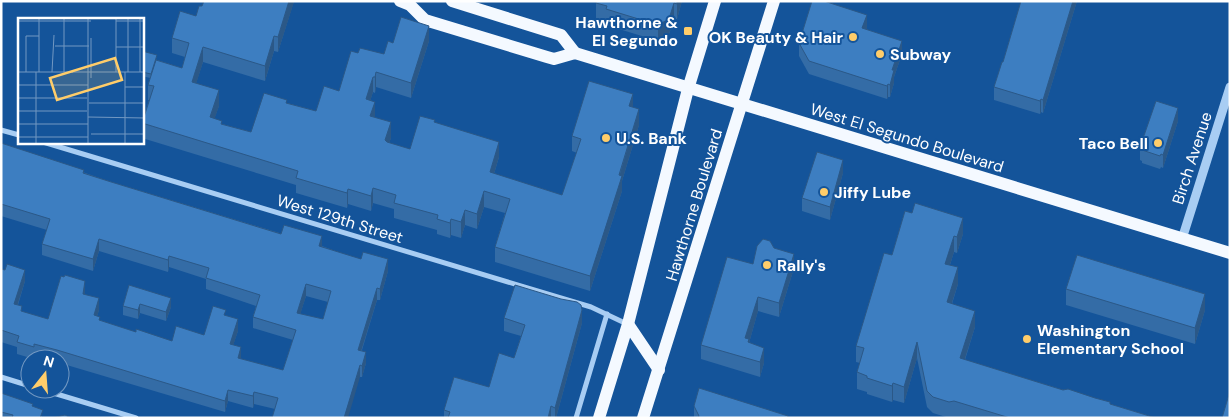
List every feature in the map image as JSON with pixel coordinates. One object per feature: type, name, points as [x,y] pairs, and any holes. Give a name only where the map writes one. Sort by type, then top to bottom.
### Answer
[{"type":"main road","points":[[452,1],[561,35],[575,54]]},
{"type":"main road","name":"Hawthorne Boulevard","points":[[599,418],[628,324],[688,89],[715,1]]},
{"type":"main road","name":"Hawthorne Boulevard","points":[[643,418],[774,1]]},
{"type":"main road","name":"West El Segundo Boulevard","points":[[409,2],[425,20],[554,59],[575,54],[1230,253]]},
{"type":"main road","points":[[628,324],[659,370]]},
{"type":"street","name":"Birch Avenue","points":[[1182,239],[1230,87]]},
{"type":"street","points":[[1,130],[18,135]]},
{"type":"street","name":"West 129th Street","points":[[50,144],[583,304],[628,324]]},
{"type":"street","points":[[576,418],[607,314]]},
{"type":"street","points":[[1,377],[20,383]]},
{"type":"street","points":[[70,398],[136,418]]},
{"type":"building","points":[[204,1],[289,1],[278,37],[274,36],[265,66],[203,47],[192,82],[219,90],[210,117],[222,121],[221,124],[251,132],[264,93],[287,100],[286,103],[316,111],[324,86],[339,91],[351,51],[358,53],[360,48],[384,54],[388,41],[393,43],[401,17],[429,26],[411,83],[376,72],[375,77],[373,77],[366,99],[375,102],[370,116],[391,122],[385,140],[387,142],[410,149],[420,116],[435,120],[434,122],[499,142],[490,172],[562,195],[581,139],[572,136],[589,81],[633,94],[629,106],[639,109],[619,175],[622,176],[590,276],[495,247],[510,199],[484,191],[477,214],[465,210],[461,222],[451,219],[450,223],[437,219],[438,215],[394,203],[396,195],[373,188],[371,196],[348,189],[347,193],[296,178],[298,171],[144,124],[144,117],[154,86],[148,85],[156,60],[182,68],[189,43],[172,38],[180,11],[196,16],[199,6],[202,6]]},
{"type":"building","points":[[596,1],[677,1],[677,4],[674,3],[669,19],[658,25],[606,9],[607,6],[596,3]]},
{"type":"building","points":[[812,1],[824,1],[867,15],[862,28],[902,41],[892,70],[894,70],[890,85],[888,84],[887,86],[809,61],[799,43]]},
{"type":"building","points":[[1021,1],[1073,1],[1043,100],[1041,99],[1040,101],[994,87]]},
{"type":"building","points":[[144,52],[157,55],[151,74],[144,72]]},
{"type":"building","points":[[1156,101],[1178,108],[1163,155],[1161,154],[1160,156],[1142,150],[1140,147]]},
{"type":"building","points":[[1,143],[84,170],[83,173],[281,234],[284,225],[322,236],[319,246],[361,259],[363,252],[388,259],[380,289],[377,288],[358,350],[366,352],[362,366],[360,365],[344,418],[272,418],[278,398],[254,392],[253,396],[228,390],[225,401],[70,354],[70,349],[53,349],[34,344],[34,347],[17,342],[19,336],[1,330],[1,269],[5,270],[7,264],[25,270],[14,304],[22,306],[21,311],[48,319],[61,276],[64,277],[65,275],[85,281],[83,294],[99,298],[94,315],[100,317],[99,320],[136,332],[136,329],[172,341],[176,326],[204,335],[213,306],[226,310],[224,315],[238,319],[230,344],[241,347],[238,358],[283,370],[296,330],[253,317],[260,295],[206,278],[209,268],[169,256],[168,260],[99,239],[93,259],[42,244],[50,219],[1,204]],"holes":[[[306,284],[331,291],[323,319],[297,313]]]},
{"type":"building","points":[[817,152],[843,160],[830,207],[802,198]]},
{"type":"building","points":[[915,203],[963,218],[957,237],[954,236],[945,264],[958,267],[947,302],[975,311],[960,358],[1063,390],[1068,389],[1156,418],[1010,418],[954,401],[949,402],[933,397],[927,391],[917,342],[904,387],[893,383],[892,386],[867,378],[867,376],[857,372],[864,348],[856,346],[884,253],[892,255],[905,211],[912,213]]},
{"type":"building","points":[[763,239],[770,241],[774,248],[794,254],[779,303],[758,297],[745,338],[749,339],[748,342],[764,348],[760,362],[701,345],[727,257],[753,264],[757,246]]},
{"type":"building","points":[[1077,255],[1205,294],[1195,328],[1066,289]]},
{"type":"building","points":[[129,285],[171,298],[166,312],[140,304],[138,310],[123,306]]},
{"type":"building","points":[[515,285],[577,302],[581,305],[582,310],[555,408],[551,406],[548,418],[448,418],[450,412],[444,410],[454,377],[489,387],[499,353],[514,358],[525,325],[504,318]]},
{"type":"building","points":[[699,388],[788,416],[787,418],[698,418],[699,416],[694,406]]},
{"type":"building","points":[[1230,391],[1230,418],[1222,418]]},
{"type":"building","points":[[1,393],[33,404],[32,406],[43,410],[40,418],[12,418],[13,415],[1,412]]},
{"type":"building","points":[[65,415],[71,418],[52,418]]},
{"type":"place","name":"Hawthorne & El Segundo","points":[[688,31]]},
{"type":"place","name":"OK Beauty & Hair","points":[[853,37]]},
{"type":"place","name":"Subway","points":[[880,54]]},
{"type":"place","name":"U.S. Bank","points":[[606,138]]},
{"type":"place","name":"Taco Bell","points":[[1158,143]]},
{"type":"place","name":"Jiffy Lube","points":[[824,192]]},
{"type":"place","name":"Rally's","points":[[767,265]]},
{"type":"place","name":"Washington Elementary School","points":[[1027,339]]}]
